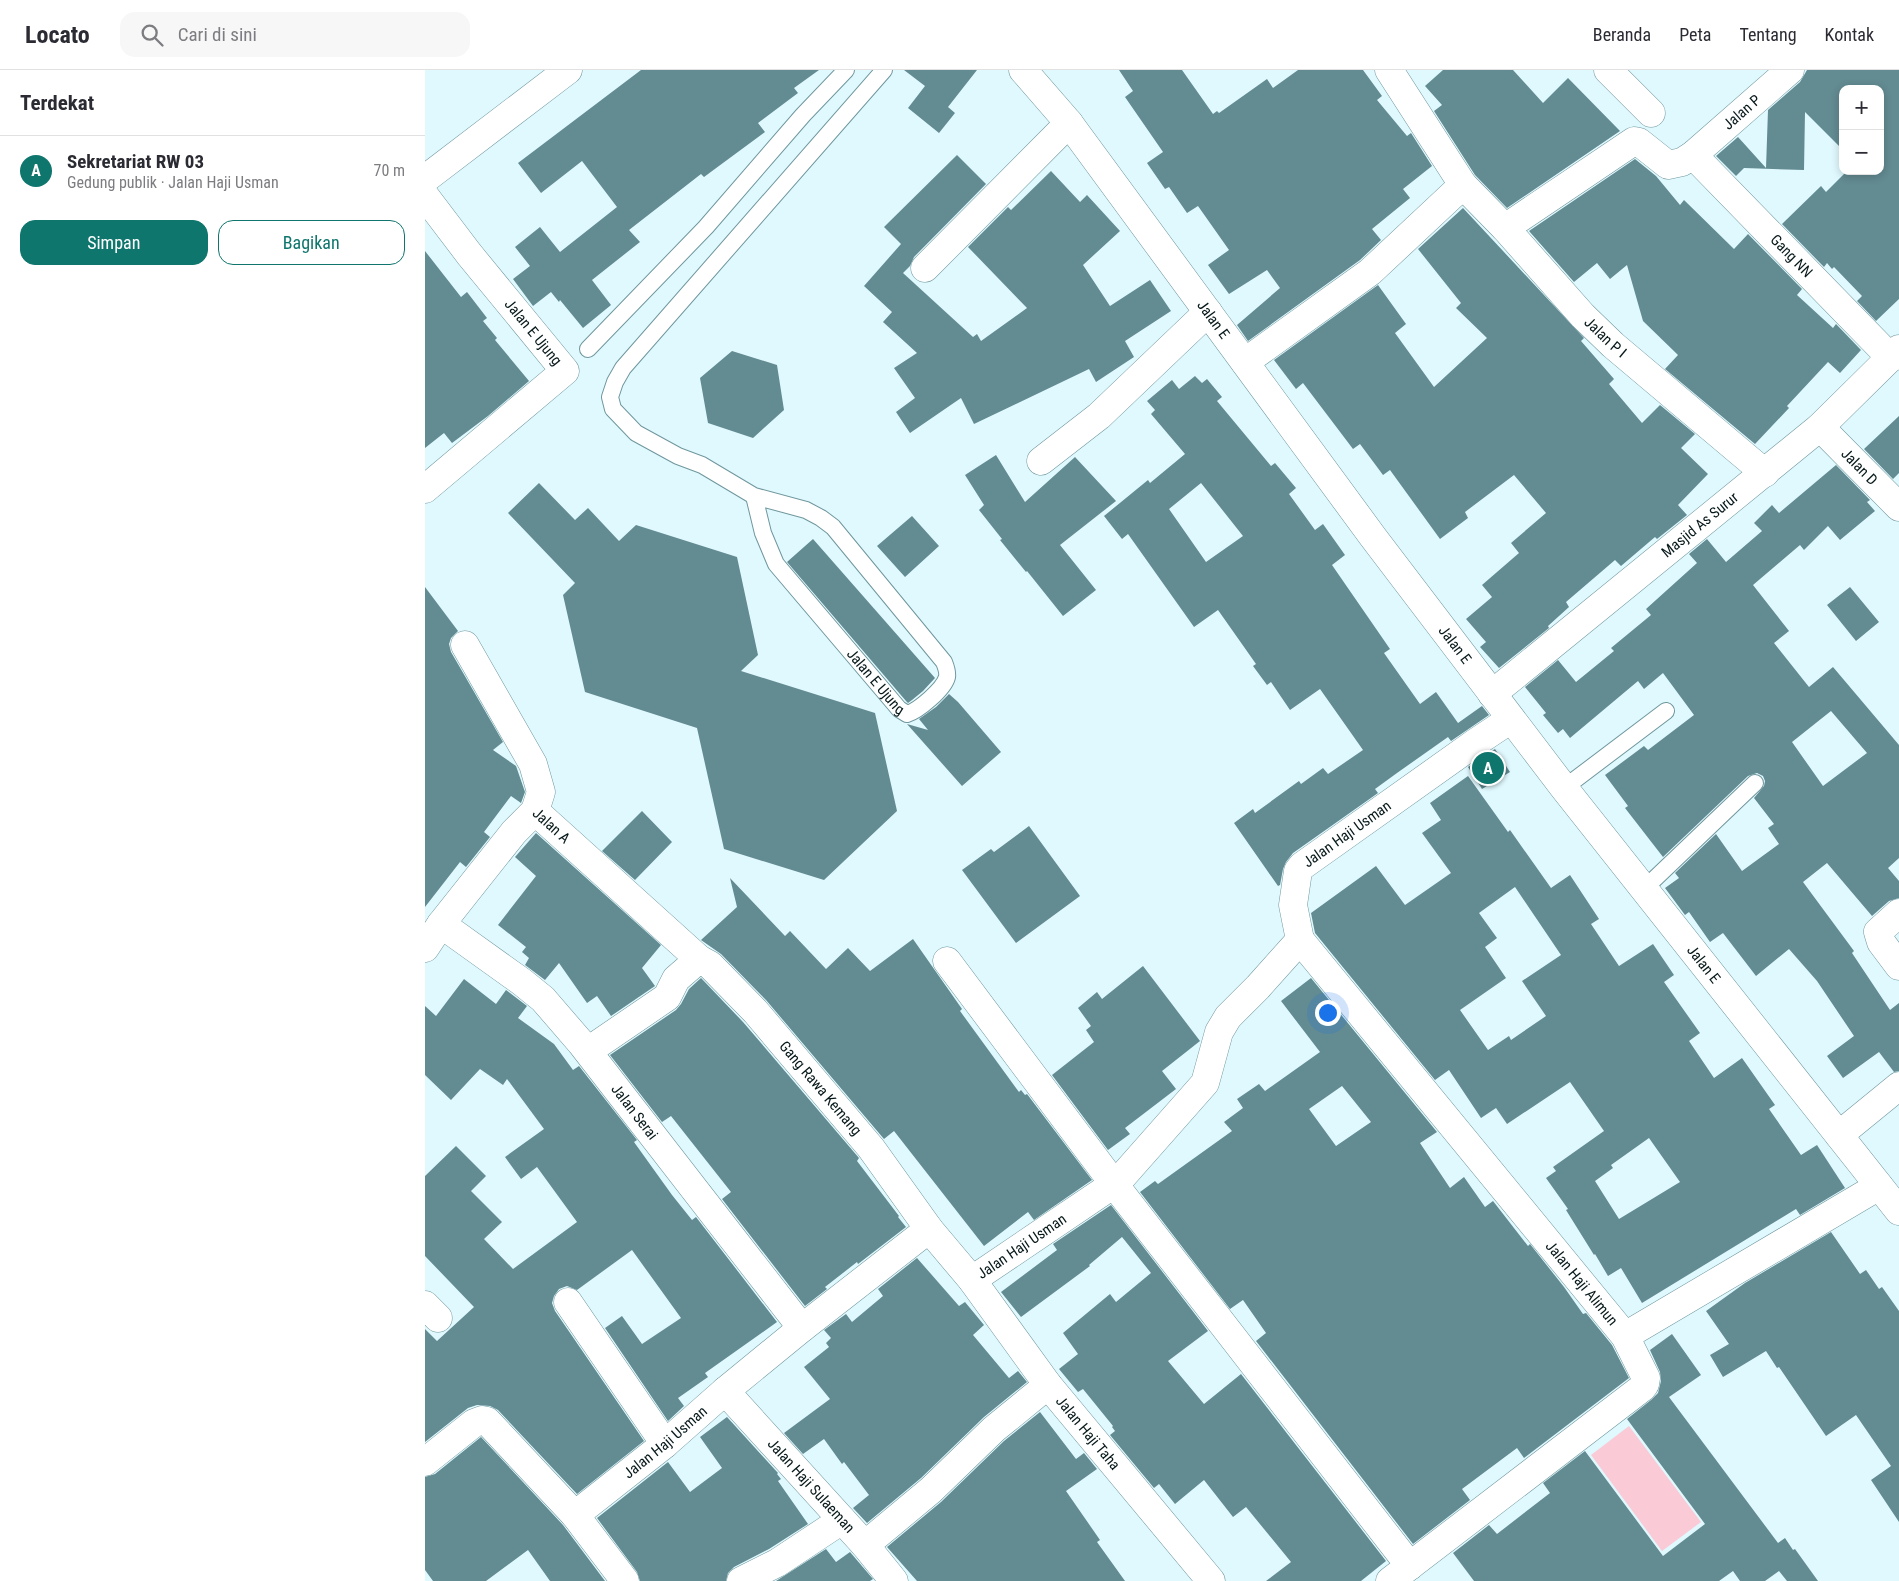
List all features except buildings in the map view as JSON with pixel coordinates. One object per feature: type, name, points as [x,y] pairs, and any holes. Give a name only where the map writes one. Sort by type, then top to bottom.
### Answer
[{"type":"street","points":[[425,180],[568,70]]},
{"type":"street","name":"Jalan E","points":[[1023,70],[1069,123],[1373,537],[1511,719],[1899,1211]]},
{"type":"street","name":"Jalan P I","points":[[1389,70],[1463,185],[1505,228],[1583,316],[1613,345],[1765,473]]},
{"type":"street","points":[[1608,70],[1651,114]]},
{"type":"street","name":"Jalan P","points":[[1505,228],[1629,142],[1639,142],[1668,165],[1682,162],[1693,155],[1790,70]]},
{"type":"street","points":[[925,268],[1069,123]]},
{"type":"street","name":"Gang NN","points":[[1693,155],[1895,353]]},
{"type":"street","points":[[1245,362],[1370,272],[1463,185]]},
{"type":"street","name":"Jalan E Ujung","points":[[425,196],[469,254],[565,371],[425,489]]},
{"type":"street","points":[[1041,461],[1099,416],[1208,312]]},
{"type":"street","name":"Masjid As Surur","points":[[1492,694],[1820,427],[1895,353]]},
{"type":"street","name":"Jalan D","points":[[1820,427],[1899,507]]},
{"type":"street","points":[[465,645],[533,764],[541,792],[535,810]]},
{"type":"street","name":"Jalan Haji Usman","points":[[575,1515],[665,1444],[725,1391],[802,1328],[929,1229],[972,1280],[1114,1184],[1205,1083],[1219,1032],[1229,1017],[1300,940],[1293,904],[1298,871],[1302,866],[1467,748],[1511,719]]},
{"type":"street","name":"Jalan A","points":[[425,948],[441,924],[514,832],[535,810],[699,958]]},
{"type":"street","points":[[1899,913],[1878,932],[1881,942],[1899,966]]},
{"type":"street","name":"Jalan Serai","points":[[441,924],[543,999],[588,1051],[802,1328]]},
{"type":"street","name":"Jalan Haji Alimun","points":[[1300,940],[1625,1336],[1646,1378],[1644,1386],[1400,1574]]},
{"type":"street","points":[[588,1051],[667,997],[676,979],[699,958]]},
{"type":"street","name":"Gang Rawa Kemang","points":[[699,958],[710,965],[755,1011],[871,1148],[929,1229]]},
{"type":"street","points":[[947,961],[1114,1184],[1400,1574]]},
{"type":"street","points":[[1839,1135],[1899,1086]]},
{"type":"street","points":[[1625,1336],[1879,1186]]},
{"type":"street","name":"Jalan Haji Taha","points":[[972,1280],[1048,1385],[1211,1581]]},
{"type":"street","points":[[568,1302],[665,1444]]},
{"type":"street","points":[[865,1545],[931,1490],[994,1429],[1048,1385]]},
{"type":"street","name":"Jalan Haji Sulaeman","points":[[725,1391],[787,1457],[865,1545],[894,1581]]},
{"type":"street","points":[[425,1462],[474,1423],[482,1420],[487,1421],[575,1515],[625,1581]]},
{"type":"street","points":[[741,1581],[777,1562],[842,1520]]},
{"type":"lane","points":[[588,349],[707,227],[803,115],[846,70]]},
{"type":"lane","name":"Jalan E Ujung","points":[[755,496],[763,533],[776,564],[899,709],[907,714],[918,709],[943,684],[947,677],[944,662],[833,527],[806,510],[755,496],[702,465],[678,456],[636,434],[613,409],[610,397],[615,382],[623,368],[884,70]]},
{"type":"lane","points":[[1564,788],[1666,712]]},
{"type":"lane","points":[[1645,889],[1755,783]]},
{"type":"shaded area","points":[[1629,1426],[1701,1522],[1662,1551],[1591,1455]]},
{"type":"place","name":"Sekretariat RW 03","points":[[1488,768]]}]
